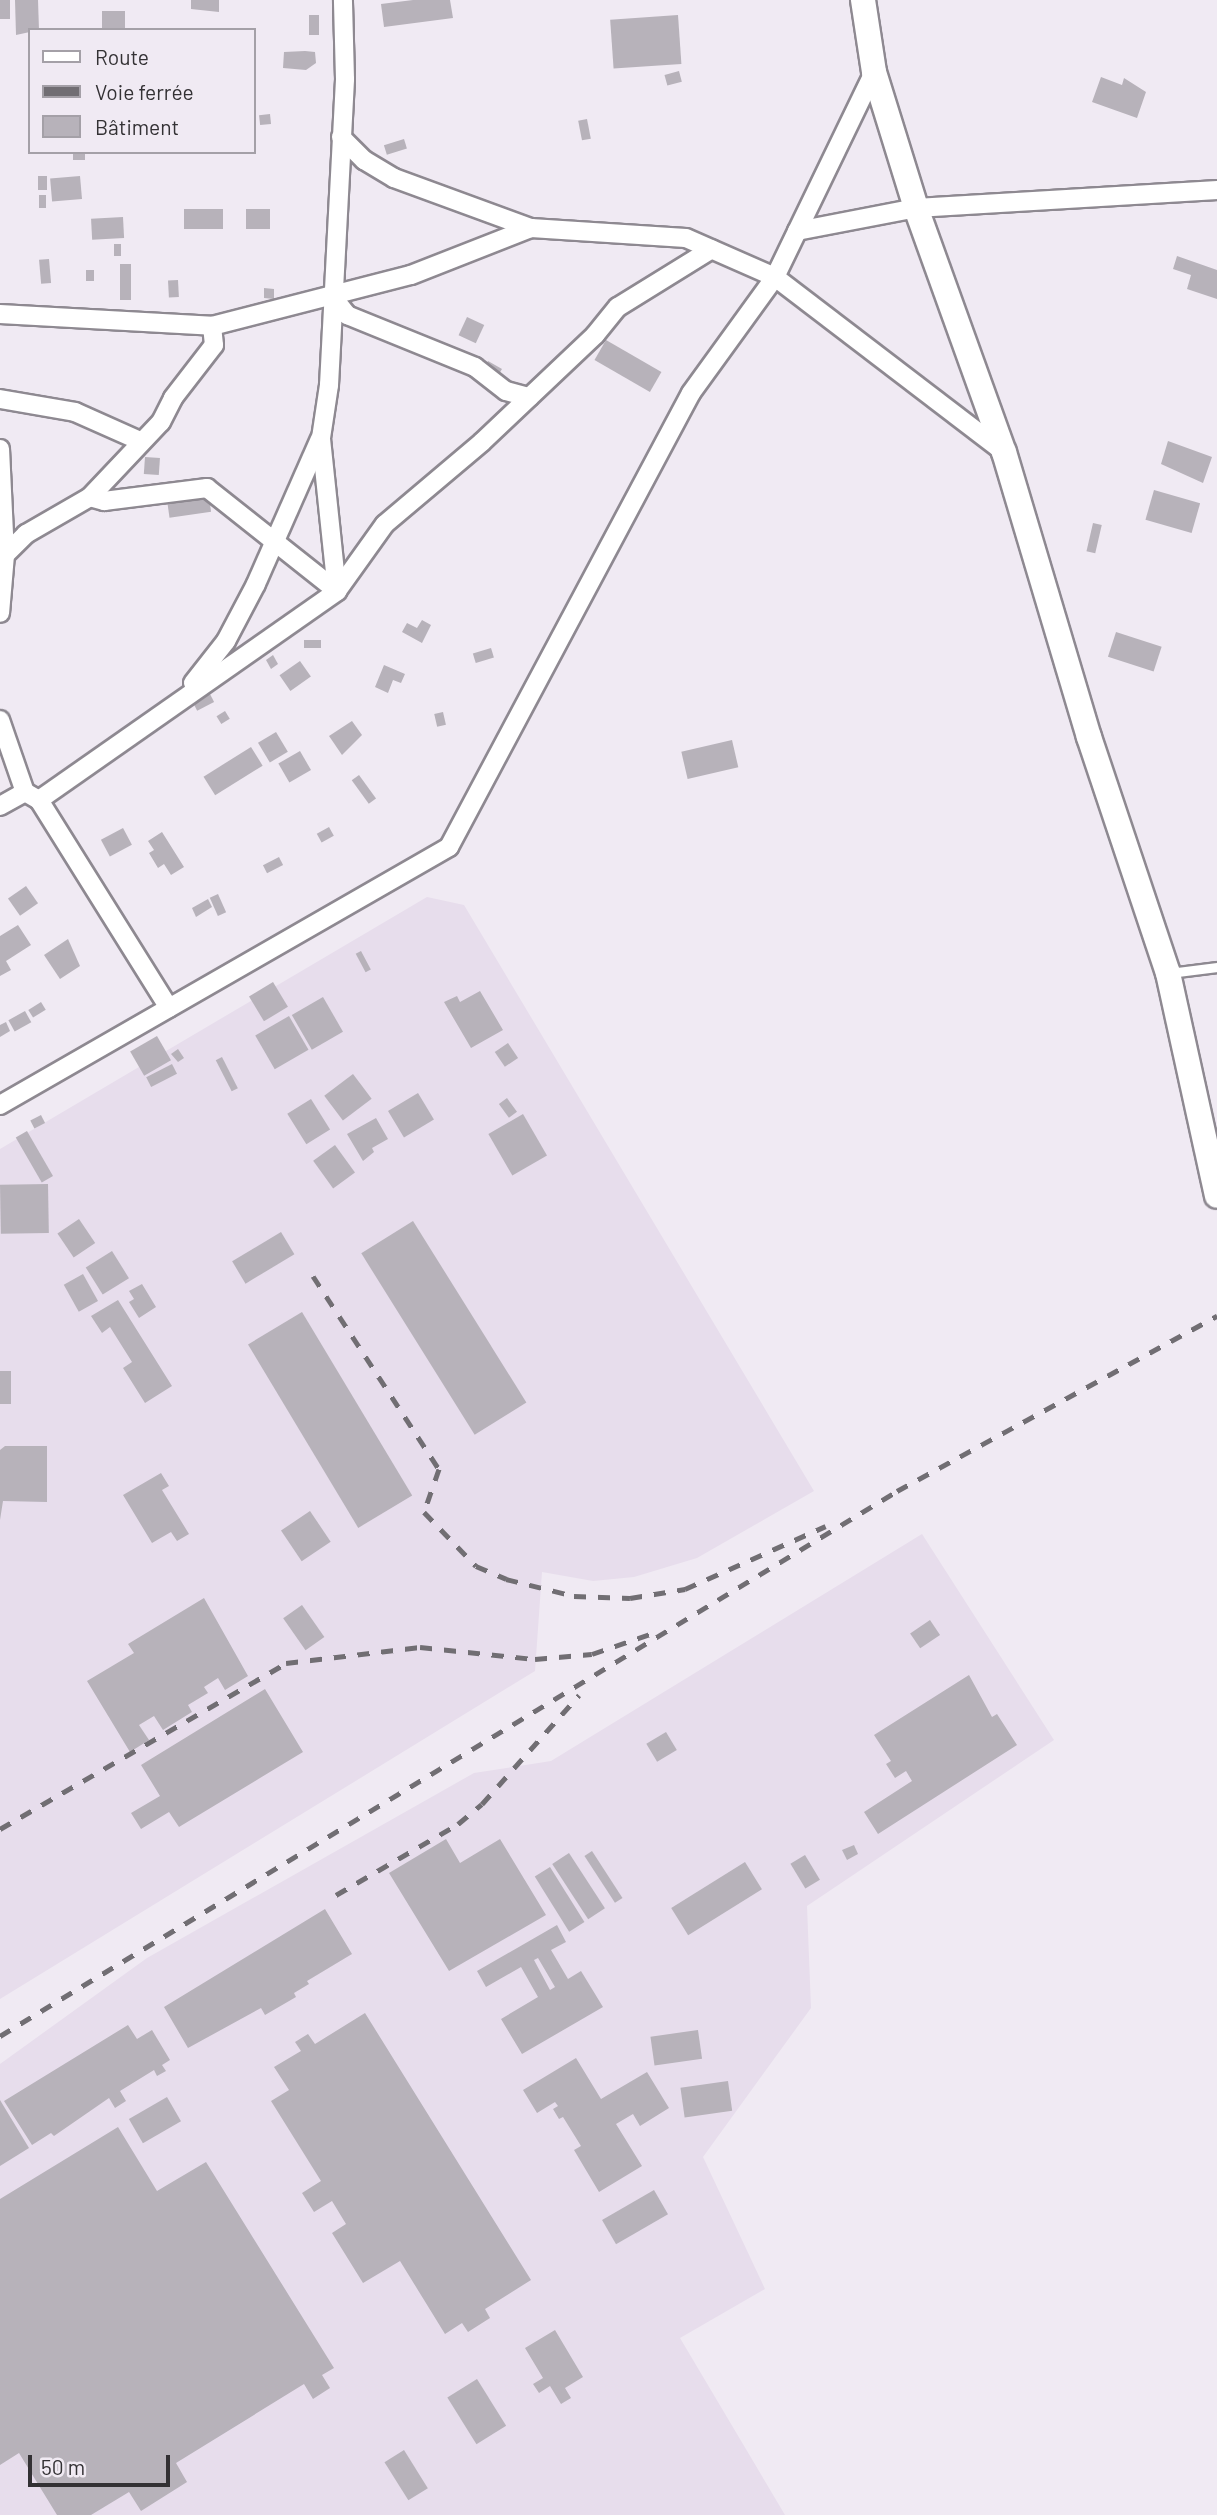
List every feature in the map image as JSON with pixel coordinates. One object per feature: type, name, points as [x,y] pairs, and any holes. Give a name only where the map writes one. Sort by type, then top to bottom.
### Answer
[{"type":"street","points":[[337,591],[321,438],[329,385],[331,295],[341,137],[343,0]]},
{"type":"street","points":[[863,0],[874,72],[916,208],[1004,452],[1089,737],[1168,973],[1217,1196]]},
{"type":"street","points":[[0,1105],[449,847],[691,393],[775,277],[874,72]]},
{"type":"street","points":[[341,137],[363,160],[394,178],[531,228],[686,238],[775,277],[1004,452]]},
{"type":"street","points":[[797,231],[916,208],[1217,190]]},
{"type":"street","points":[[0,314],[212,326],[411,275],[531,228]]},
{"type":"street","points":[[0,806],[32,796],[155,719],[337,591],[385,524],[529,397],[595,335],[618,307],[712,250]]},
{"type":"street","points":[[331,295],[347,315],[475,367],[506,391],[529,397]]},
{"type":"street","points":[[5,555],[26,534],[90,497],[140,441],[161,422],[173,398],[214,345],[212,326]]},
{"type":"street","points":[[0,399],[75,412],[140,441]]},
{"type":"street","points":[[155,719],[208,667],[226,641],[274,546],[321,438]]},
{"type":"street","points":[[0,449],[5,555],[0,613]]},
{"type":"street","points":[[90,497],[104,500],[207,488],[274,546],[337,591]]},
{"type":"street","points":[[0,720],[32,796],[169,1008]]},
{"type":"lane","points":[[1168,973],[1217,967]]},
{"type":"shaded area","points":[[427,897],[464,905],[814,1491],[697,1558],[634,1577],[593,1581],[542,1572],[535,1671],[0,1999],[0,1149]]},
{"type":"shaded area","points":[[922,1534],[1054,1740],[807,1906],[811,2008],[703,2157],[765,2289],[680,2338],[785,2515],[0,2515],[0,2064],[147,1958],[474,1773],[551,1761]]},
{"type":"building","points":[[0,0],[10,0],[10,19],[0,19]]},
{"type":"building","points":[[15,0],[38,0],[39,28],[28,28],[28,32],[16,35]]},
{"type":"building","points":[[191,0],[219,0],[219,12],[191,9]]},
{"type":"building","points":[[413,0],[450,0],[453,18],[384,27],[381,4]]},
{"type":"building","points":[[102,11],[125,11],[125,28],[102,28]]},
{"type":"building","points":[[309,15],[319,15],[319,35],[309,35]]},
{"type":"building","points":[[678,15],[681,64],[614,69],[610,20]]},
{"type":"building","points":[[284,52],[315,52],[316,63],[306,70],[283,68]]},
{"type":"building","points":[[679,71],[682,82],[667,86],[665,75]]},
{"type":"building","points":[[1101,77],[1122,85],[1124,78],[1146,92],[1137,118],[1092,102]]},
{"type":"building","points":[[270,114],[271,124],[260,125],[259,115]]},
{"type":"building","points":[[587,119],[591,139],[582,140],[578,121]]},
{"type":"building","points":[[404,139],[407,149],[387,155],[384,145]]},
{"type":"building","points":[[73,154],[85,154],[85,160],[73,160]]},
{"type":"building","points":[[38,176],[47,176],[47,190],[38,190]]},
{"type":"building","points":[[80,176],[82,199],[52,202],[50,179]]},
{"type":"building","points":[[39,195],[46,195],[46,208],[39,208]]},
{"type":"building","points":[[184,209],[223,209],[223,229],[184,229]]},
{"type":"building","points":[[246,209],[270,209],[270,229],[246,229]]},
{"type":"building","points":[[123,217],[124,238],[92,240],[91,219]]},
{"type":"building","points":[[114,244],[121,244],[121,256],[114,256]]},
{"type":"building","points":[[1177,256],[1217,270],[1217,299],[1187,289],[1191,275],[1173,269]]},
{"type":"building","points":[[49,259],[51,283],[41,284],[39,260]]},
{"type":"building","points":[[120,264],[131,264],[131,300],[120,300]]},
{"type":"building","points":[[86,270],[94,270],[94,281],[86,281]]},
{"type":"building","points":[[178,280],[179,297],[169,298],[168,281]]},
{"type":"building","points":[[264,288],[274,289],[274,299],[264,298]]},
{"type":"building","points":[[467,317],[484,325],[476,343],[459,335]]},
{"type":"building","points":[[606,340],[661,372],[650,392],[594,360]]},
{"type":"building","points":[[488,361],[502,369],[499,374],[485,367]]},
{"type":"building","points":[[1168,441],[1212,457],[1203,483],[1161,464]]},
{"type":"building","points":[[145,457],[160,458],[159,475],[144,474]]},
{"type":"building","points":[[1154,490],[1200,503],[1192,533],[1145,520]]},
{"type":"building","points":[[209,497],[211,512],[169,518],[167,503]]},
{"type":"building","points":[[1093,523],[1102,525],[1095,553],[1086,551]]},
{"type":"building","points":[[422,620],[431,625],[422,643],[402,632],[407,623],[417,628]]},
{"type":"building","points":[[1116,632],[1162,647],[1154,672],[1108,657]]},
{"type":"building","points":[[304,640],[321,640],[321,648],[304,648]]},
{"type":"building","points":[[491,648],[494,658],[476,663],[473,654]]},
{"type":"building","points":[[273,655],[278,664],[271,669],[266,660]]},
{"type":"building","points":[[300,661],[311,677],[290,691],[280,675]]},
{"type":"building","points":[[384,665],[405,674],[401,683],[393,680],[388,693],[375,687]]},
{"type":"building","points":[[210,694],[214,702],[197,711],[193,703]]},
{"type":"building","points":[[225,711],[230,719],[221,724],[217,716]]},
{"type":"building","points":[[443,712],[446,725],[437,727],[434,714]]},
{"type":"building","points":[[352,721],[362,735],[342,755],[329,736]]},
{"type":"building","points":[[276,732],[288,752],[270,763],[258,743]]},
{"type":"building","points":[[732,740],[738,767],[688,779],[681,752]]},
{"type":"building","points":[[251,747],[263,766],[215,795],[204,777]]},
{"type":"building","points":[[300,751],[311,770],[289,783],[278,764]]},
{"type":"building","points":[[359,775],[376,798],[369,804],[352,780]]},
{"type":"building","points":[[329,827],[334,836],[322,843],[317,834]]},
{"type":"building","points":[[123,828],[132,845],[110,857],[101,840]]},
{"type":"building","points":[[162,832],[184,867],[171,875],[164,864],[158,868],[149,853],[154,850],[148,841]]},
{"type":"building","points":[[279,857],[283,865],[267,873],[263,865]]},
{"type":"building","points":[[26,886],[38,903],[20,916],[8,899]]},
{"type":"building","points":[[218,894],[226,912],[218,916],[210,898]]},
{"type":"building","points":[[208,899],[212,907],[196,917],[192,908]]},
{"type":"building","points":[[18,925],[31,945],[6,961],[11,970],[0,976],[0,936]]},
{"type":"building","points":[[68,939],[80,966],[60,979],[44,955]]},
{"type":"building","points":[[361,951],[371,970],[366,972],[356,954]]},
{"type":"building","points":[[273,982],[288,1007],[264,1021],[249,996]]},
{"type":"building","points":[[480,991],[503,1030],[471,1048],[444,1002],[457,996],[460,1002]]},
{"type":"building","points":[[323,997],[343,1032],[312,1050],[292,1015]]},
{"type":"building","points":[[41,1002],[46,1010],[33,1018],[28,1010]]},
{"type":"building","points":[[25,1011],[31,1022],[15,1032],[8,1020]]},
{"type":"building","points":[[289,1016],[308,1050],[275,1069],[255,1036]]},
{"type":"building","points":[[6,1022],[10,1031],[0,1037],[0,1025]]},
{"type":"building","points":[[157,1036],[171,1060],[144,1076],[130,1052]]},
{"type":"building","points":[[508,1043],[518,1058],[505,1067],[495,1052]]},
{"type":"building","points":[[178,1049],[184,1058],[178,1062],[171,1054]]},
{"type":"building","points":[[222,1057],[238,1088],[232,1091],[216,1060]]},
{"type":"building","points":[[172,1064],[177,1074],[151,1087],[146,1077]]},
{"type":"building","points":[[353,1074],[372,1099],[343,1120],[324,1096]]},
{"type":"building","points":[[418,1093],[434,1120],[404,1138],[388,1111]]},
{"type":"building","points":[[507,1098],[517,1112],[509,1118],[499,1104]]},
{"type":"building","points":[[311,1099],[330,1130],[306,1144],[287,1114]]},
{"type":"building","points":[[523,1114],[547,1156],[512,1176],[488,1134]]},
{"type":"building","points":[[41,1115],[45,1123],[34,1128],[30,1120]]},
{"type":"building","points":[[376,1118],[388,1139],[372,1148],[374,1152],[363,1161],[347,1134]]},
{"type":"building","points":[[27,1131],[53,1176],[42,1183],[16,1138]]},
{"type":"building","points":[[335,1145],[355,1173],[333,1188],[313,1161]]},
{"type":"building","points":[[48,1184],[49,1233],[1,1234],[0,1185]]},
{"type":"building","points":[[79,1219],[95,1243],[74,1258],[57,1234]]},
{"type":"building","points":[[413,1221],[526,1402],[475,1435],[361,1253]]},
{"type":"building","points":[[281,1232],[294,1254],[246,1284],[232,1261]]},
{"type":"building","points":[[112,1251],[129,1278],[103,1295],[86,1267]]},
{"type":"building","points":[[83,1274],[98,1301],[79,1312],[64,1285]]},
{"type":"building","points":[[142,1284],[156,1307],[139,1318],[129,1302],[134,1299],[129,1291]]},
{"type":"building","points":[[118,1300],[172,1386],[145,1403],[123,1368],[132,1362],[110,1327],[102,1333],[91,1316]]},
{"type":"building","points":[[302,1312],[412,1495],[358,1528],[248,1344]]},
{"type":"building","points":[[0,1371],[11,1371],[11,1404],[0,1404]]},
{"type":"building","points":[[5,1446],[47,1446],[47,1502],[3,1501],[0,1520],[0,1450]]},
{"type":"building","points":[[161,1473],[169,1486],[162,1490],[189,1534],[177,1541],[171,1532],[152,1543],[123,1495]]},
{"type":"building","points":[[310,1511],[331,1542],[302,1561],[281,1531]]},
{"type":"building","points":[[204,1598],[248,1676],[225,1690],[218,1678],[204,1687],[208,1693],[188,1705],[192,1712],[163,1730],[154,1716],[139,1725],[149,1740],[130,1752],[87,1681],[134,1653],[128,1644]]},
{"type":"building","points":[[302,1605],[324,1637],[306,1650],[283,1618]]},
{"type":"building","points":[[930,1620],[940,1635],[920,1648],[910,1633]]},
{"type":"building","points":[[969,1675],[992,1717],[997,1714],[1017,1745],[878,1834],[864,1812],[912,1781],[906,1771],[895,1778],[886,1764],[891,1761],[874,1735]]},
{"type":"building","points":[[265,1689],[303,1752],[179,1827],[169,1812],[141,1829],[131,1813],[160,1796],[141,1765]]},
{"type":"building","points":[[666,1732],[677,1750],[657,1762],[646,1744]]},
{"type":"building","points":[[446,1839],[460,1863],[500,1839],[546,1915],[449,1971],[389,1873]]},
{"type":"building","points":[[854,1845],[858,1854],[847,1860],[842,1850]]},
{"type":"building","points":[[592,1851],[622,1898],[615,1903],[584,1856]]},
{"type":"building","points":[[569,1853],[605,1908],[588,1919],[552,1864]]},
{"type":"building","points":[[805,1855],[820,1880],[805,1889],[790,1864]]},
{"type":"building","points":[[745,1862],[762,1889],[688,1935],[671,1908]]},
{"type":"building","points":[[550,1867],[584,1922],[569,1932],[535,1877]]},
{"type":"building","points":[[325,1909],[352,1954],[307,1981],[309,1984],[294,1993],[296,1997],[265,2015],[261,2008],[188,2048],[164,2007]]},
{"type":"building","points":[[557,1925],[566,1942],[551,1950],[568,1979],[581,1971],[603,2007],[522,2054],[501,2019],[538,1997],[521,1967],[486,1987],[477,1971]],"holes":[[[538,1958],[555,1987],[550,1990],[534,1960]]]},
{"type":"building","points":[[365,2013],[531,2280],[485,2309],[490,2318],[468,2332],[462,2323],[445,2334],[400,2261],[363,2283],[332,2233],[346,2224],[332,2201],[314,2212],[302,2193],[321,2181],[271,2101],[289,2090],[274,2067],[301,2051],[295,2042],[308,2034],[315,2044]]},
{"type":"building","points":[[128,2025],[137,2039],[152,2030],[170,2060],[162,2065],[166,2071],[157,2076],[154,2070],[120,2091],[126,2101],[115,2108],[109,2098],[54,2136],[51,2133],[32,2145],[4,2101]]},
{"type":"building","points":[[698,2030],[702,2059],[655,2065],[650,2037]]},
{"type":"building","points":[[576,2058],[601,2099],[647,2072],[669,2108],[640,2126],[633,2114],[616,2124],[642,2166],[599,2192],[574,2150],[581,2146],[563,2117],[559,2119],[553,2109],[558,2106],[555,2102],[537,2113],[523,2090]]},
{"type":"building","points":[[728,2081],[732,2111],[685,2117],[680,2088]]},
{"type":"building","points":[[167,2097],[181,2121],[143,2143],[129,2119]]},
{"type":"building","points":[[0,2100],[29,2148],[0,2166]]},
{"type":"building","points":[[118,2127],[157,2191],[206,2162],[334,2368],[322,2375],[330,2388],[313,2399],[304,2384],[176,2463],[187,2482],[141,2511],[129,2492],[91,2515],[57,2515],[19,2453],[0,2465],[0,2199]]},
{"type":"building","points":[[654,2190],[668,2214],[616,2244],[602,2220]]},
{"type":"building","points":[[555,2330],[583,2377],[565,2388],[571,2398],[561,2404],[550,2386],[539,2393],[533,2384],[543,2378],[525,2348]]},
{"type":"building","points":[[477,2379],[506,2426],[476,2444],[447,2398]]},
{"type":"building","points":[[404,2450],[428,2488],[408,2500],[384,2462]]},
{"type":"railway","points":[[313,1276],[439,1469],[424,1512],[476,1566],[506,1579],[574,1596],[630,1598],[685,1589],[826,1526]]},
{"type":"railway","points":[[0,2036],[897,1491],[1217,1316]]},
{"type":"railway","points":[[0,1829],[286,1663],[420,1647],[535,1659],[592,1654],[653,1633]]},
{"type":"railway","points":[[336,1895],[458,1824],[482,1804],[579,1695]]}]
